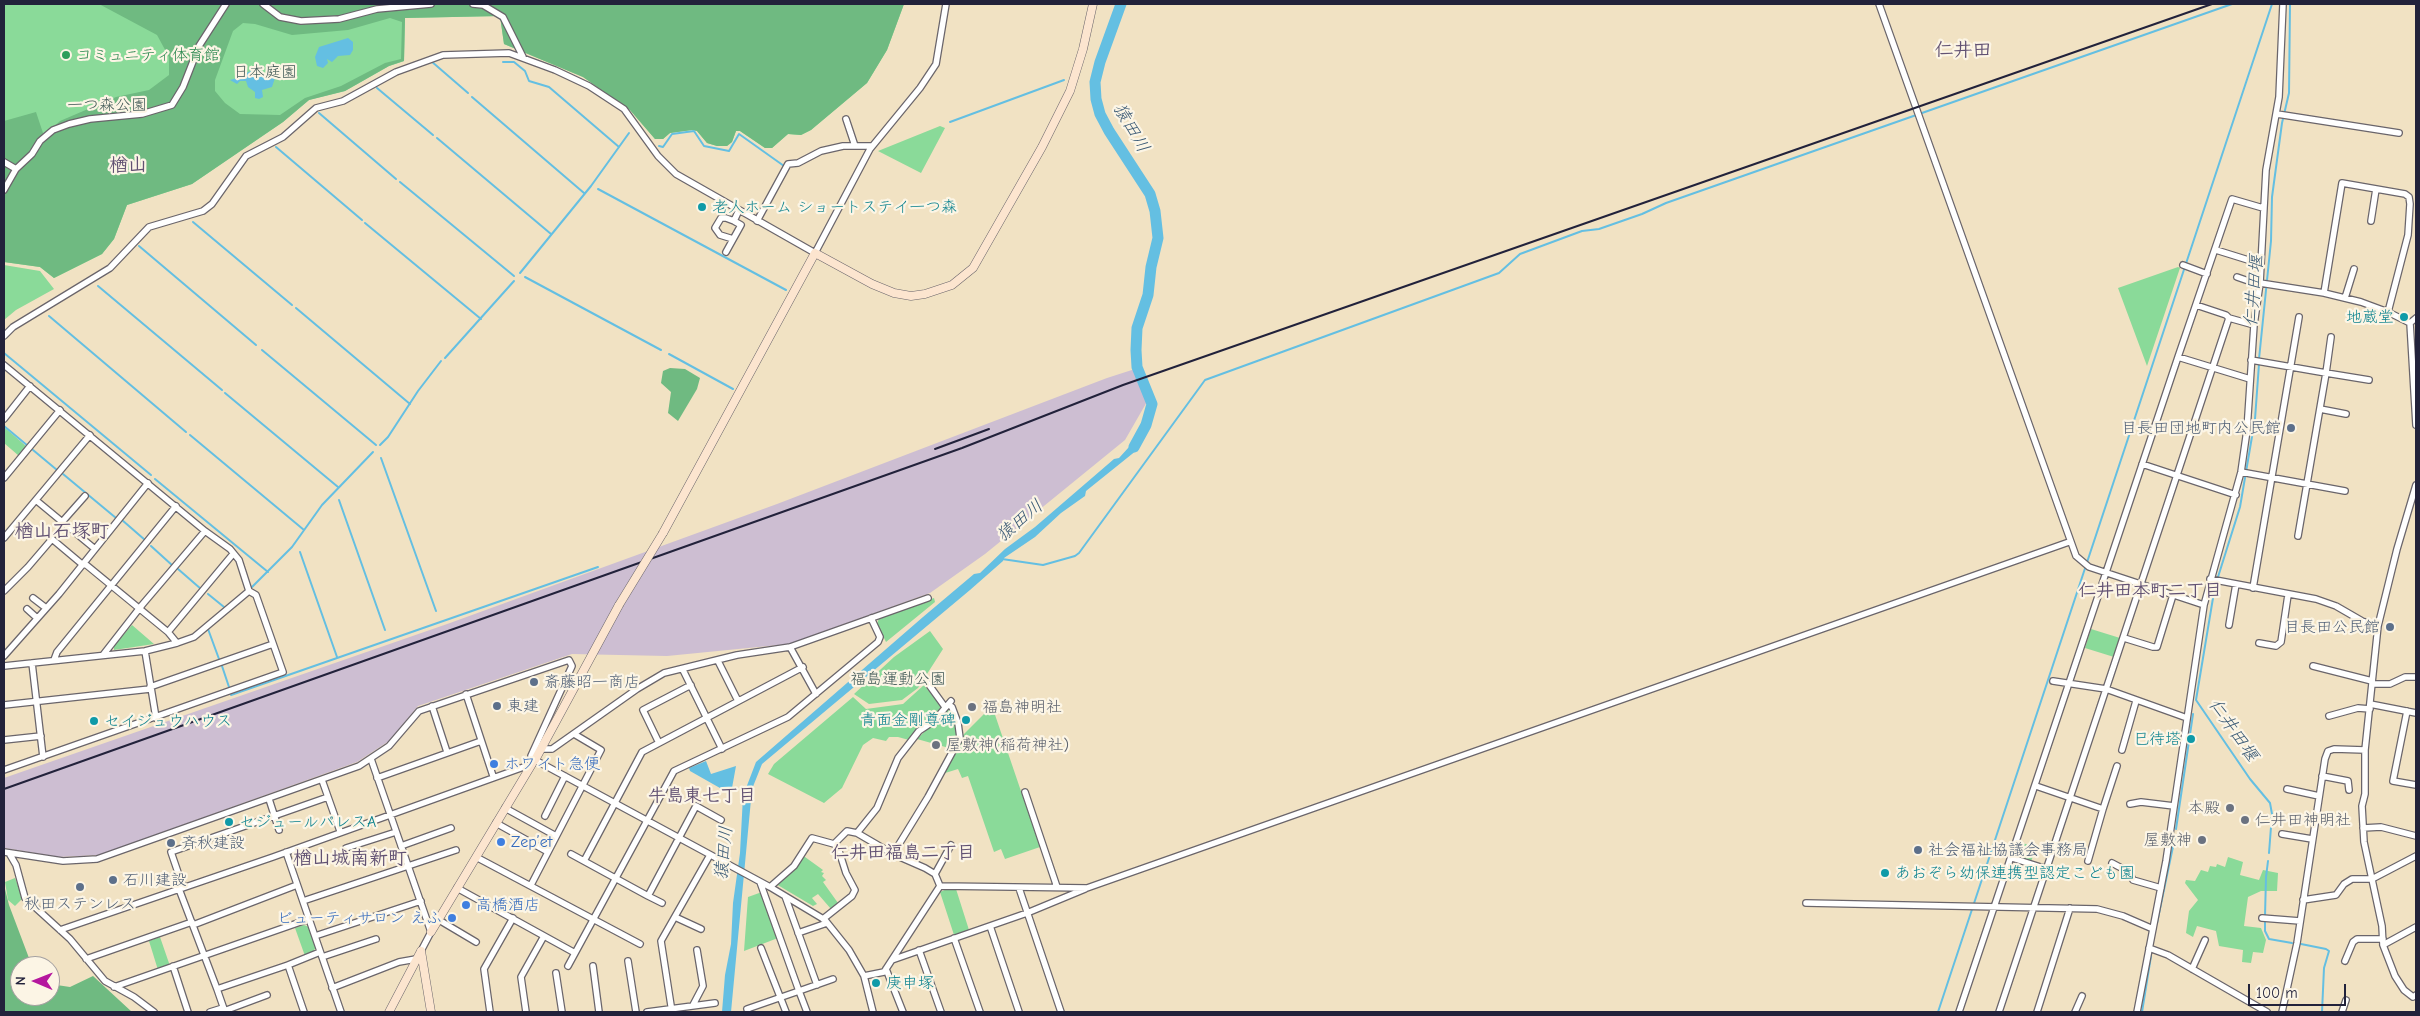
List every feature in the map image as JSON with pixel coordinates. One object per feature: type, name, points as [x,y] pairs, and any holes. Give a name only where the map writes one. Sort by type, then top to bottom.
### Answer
[{"type":"street","points":[[4,190],[16,169],[32,154],[40,141],[53,130],[90,118],[142,114],[172,105],[182,87],[199,46],[226,4]]},
{"type":"street","points":[[263,4],[280,17],[301,21],[339,19],[376,7],[431,4]]},
{"type":"street","points":[[473,4],[483,5],[502,17],[523,57]]},
{"type":"street","points":[[389,1012],[420,951],[542,749],[619,605],[663,533],[872,146],[920,88],[936,64],[946,4]]},
{"type":"street","points":[[4,336],[13,327],[110,268],[149,227],[203,211],[212,204],[246,156],[283,137],[316,108],[343,101],[396,72],[443,55],[509,53],[523,57],[589,86],[624,109],[658,156],[676,174],[756,221],[872,284],[894,293],[911,296],[925,294],[952,285],[974,268],[1042,146],[1070,91],[1077,74],[1093,4]]},
{"type":"street","points":[[1879,4],[2069,542],[2076,556],[2087,566],[2204,605]]},
{"type":"street","points":[[2137,1012],[2161,888],[2204,605],[2241,472],[2247,430],[2250,379],[2257,361],[2254,325],[2260,284],[2266,170],[2277,114],[2283,4]]},
{"type":"street","points":[[2277,114],[2399,133]]},
{"type":"street","points":[[846,119],[855,146]]},
{"type":"street","points":[[756,221],[788,164],[798,162],[821,151],[855,146],[872,146]]},
{"type":"street","points":[[4,162],[16,169]]},
{"type":"street","points":[[2324,293],[2342,183],[2405,194],[2409,197],[2408,235],[2388,312]]},
{"type":"street","points":[[2371,221],[2376,189]]},
{"type":"street","points":[[1959,1012],[1996,907],[2105,572],[2232,199],[2263,208]]},
{"type":"street","points":[[734,221],[739,210]]},
{"type":"street","points":[[726,252],[734,239],[741,225],[726,218],[720,218],[715,228],[720,235],[734,239]]},
{"type":"street","points":[[2216,250],[2261,264]]},
{"type":"street","points":[[2186,266],[2207,274]]},
{"type":"street","points":[[2345,298],[2354,268]]},
{"type":"street","points":[[2237,277],[2260,284],[2324,293],[2345,298],[2388,312],[2410,323]]},
{"type":"street","points":[[2196,305],[2229,318],[2254,325]]},
{"type":"street","points":[[2253,588],[2299,317]]},
{"type":"street","points":[[2001,1012],[2229,318]]},
{"type":"street","points":[[2410,323],[2416,318]]},
{"type":"street","points":[[2410,323],[2416,425]]},
{"type":"street","points":[[2298,536],[2331,337]]},
{"type":"street","points":[[2178,357],[2250,379]]},
{"type":"street","points":[[2257,361],[2369,380]]},
{"type":"street","points":[[4,365],[239,560],[249,591],[256,595],[283,672],[4,770]]},
{"type":"street","points":[[4,419],[30,386]]},
{"type":"street","points":[[2320,409],[2346,414]]},
{"type":"street","points":[[4,478],[60,410]]},
{"type":"street","points":[[4,538],[37,501],[90,435]]},
{"type":"street","points":[[2142,464],[2236,495]]},
{"type":"street","points":[[2241,472],[2345,491]]},
{"type":"street","points":[[4,656],[84,564],[148,483]]},
{"type":"street","points":[[2416,485],[2397,549],[2378,626],[2365,750],[2364,828],[2382,926],[2383,942],[2395,976],[2404,990],[2413,996],[2416,995]]},
{"type":"street","points":[[62,522],[85,496]]},
{"type":"street","points":[[37,501],[95,549]]},
{"type":"street","points":[[54,660],[57,652],[176,506]]},
{"type":"street","points":[[103,655],[142,605],[205,531]]},
{"type":"street","points":[[4,591],[52,539],[168,632],[177,643]]},
{"type":"street","points":[[892,960],[990,926],[1087,888],[2069,542]]},
{"type":"street","points":[[168,632],[233,554]]},
{"type":"street","points":[[2210,579],[2316,599],[2336,606],[2362,621],[2378,626]]},
{"type":"street","points":[[2229,625],[2236,584]]},
{"type":"street","points":[[4,666],[145,651],[177,643],[194,637],[249,591]]},
{"type":"street","points":[[2124,638],[2157,647],[2174,595]]},
{"type":"street","points":[[2259,643],[2276,646],[2281,642],[2288,595]]},
{"type":"street","points":[[33,598],[46,608]]},
{"type":"street","points":[[542,749],[552,749],[652,679],[664,673],[683,670],[737,655],[790,647],[928,598]]},
{"type":"street","points":[[27,609],[37,618]]},
{"type":"street","points":[[568,966],[674,771],[788,717],[878,642],[880,637],[871,618]]},
{"type":"street","points":[[4,705],[150,688],[273,644]]},
{"type":"street","points":[[790,647],[803,667],[816,694]]},
{"type":"street","points":[[145,651],[156,718]]},
{"type":"street","points":[[6,853],[63,862],[97,859],[322,780],[371,760],[389,746],[419,711],[569,660],[572,666],[531,756],[533,762]]},
{"type":"street","points":[[718,661],[738,701]]},
{"type":"street","points":[[32,664],[43,757]]},
{"type":"street","points":[[2314,666],[2372,682],[2390,684],[2405,677],[2416,677]]},
{"type":"street","points":[[584,862],[642,752],[803,667]]},
{"type":"street","points":[[683,670],[722,749]]},
{"type":"street","points":[[893,854],[928,797],[960,738],[958,723],[952,707],[924,678]]},
{"type":"street","points":[[2053,681],[2106,689],[2187,718]]},
{"type":"street","points":[[659,743],[643,710],[690,685]]},
{"type":"street","points":[[466,694],[493,776]]},
{"type":"street","points":[[2122,750],[2136,701]]},
{"type":"street","points":[[857,833],[877,808],[898,758],[920,732],[934,721],[948,704]]},
{"type":"street","points":[[432,706],[447,752]]},
{"type":"street","points":[[2329,716],[2358,708],[2370,707],[2416,713]]},
{"type":"street","points":[[2407,711],[2393,781],[2416,785]]},
{"type":"street","points":[[531,885],[601,750],[574,734]]},
{"type":"street","points":[[4,740],[41,736]]},
{"type":"street","points":[[377,778],[481,741]]},
{"type":"street","points":[[2282,1012],[2286,1001],[2300,921],[2318,796],[2328,751],[2334,749],[2365,750]]},
{"type":"street","points":[[371,760],[432,932]]},
{"type":"street","points":[[60,930],[286,852],[533,762],[616,802],[646,821],[753,877],[825,921],[849,950],[864,976],[872,1012]]},
{"type":"street","points":[[2088,861],[2117,766]]},
{"type":"street","points":[[545,816],[565,776]]},
{"type":"street","points":[[2322,776],[2348,781],[2348,790]]},
{"type":"street","points":[[322,780],[340,831]]},
{"type":"street","points":[[2036,786],[2103,809]]},
{"type":"street","points":[[2287,789],[2318,796]]},
{"type":"street","points":[[1025,792],[1057,888]]},
{"type":"street","points":[[224,1010],[193,924],[171,852],[328,796]]},
{"type":"street","points":[[269,799],[279,830]]},
{"type":"street","points":[[2130,804],[2141,802],[2174,806]]},
{"type":"street","points":[[648,896],[696,806],[721,820]]},
{"type":"street","points":[[505,808],[556,836]]},
{"type":"street","points":[[496,823],[548,852]]},
{"type":"street","points":[[2364,828],[2381,827],[2416,836]]},
{"type":"street","points":[[402,846],[450,828]]},
{"type":"street","points":[[834,844],[847,831],[857,833],[893,854],[935,874],[940,886]]},
{"type":"street","points":[[346,848],[396,832]]},
{"type":"street","points":[[2282,834],[2312,839]]},
{"type":"street","points":[[770,887],[794,866],[812,838],[834,844],[856,890],[825,921],[798,933]]},
{"type":"street","points":[[935,874],[951,845]]},
{"type":"street","points":[[303,901],[456,850]]},
{"type":"street","points":[[286,852],[341,1012]]},
{"type":"street","points":[[6,853],[16,865],[25,898],[60,930],[106,981],[134,997],[154,1012]]},
{"type":"street","points":[[571,854],[662,903]]},
{"type":"street","points":[[672,1010],[661,941],[710,855]]},
{"type":"street","points":[[2303,900],[2336,895],[2344,884],[2352,879],[2372,879],[2416,856]]},
{"type":"street","points":[[476,857],[640,944]]},
{"type":"street","points":[[2012,858],[2047,869]]},
{"type":"street","points":[[2112,864],[2129,872],[2133,880],[2161,888]]},
{"type":"street","points":[[760,882],[807,1012]]},
{"type":"street","points":[[86,959],[193,924],[297,885]]},
{"type":"street","points":[[940,886],[1087,888]]},
{"type":"street","points":[[864,976],[884,972],[940,886]]},
{"type":"street","points":[[458,888],[575,953]]},
{"type":"street","points":[[1019,888],[1061,1012]]},
{"type":"street","points":[[785,896],[817,985]]},
{"type":"street","points":[[315,936],[420,901]]},
{"type":"street","points":[[1806,903],[2070,908],[2112,912],[2153,929]]},
{"type":"street","points":[[2038,1012],[2070,908]]},
{"type":"street","points":[[675,917],[701,929]]},
{"type":"street","points":[[490,1012],[484,969],[513,918]]},
{"type":"street","points":[[2265,918],[2300,921]]},
{"type":"street","points":[[114,987],[309,919]]},
{"type":"street","points":[[439,920],[476,942]]},
{"type":"street","points":[[990,926],[1019,1012]]},
{"type":"street","points":[[2345,961],[2356,939],[2383,942],[2415,930]]},
{"type":"street","points":[[526,1012],[521,977],[544,936]]},
{"type":"street","points":[[954,938],[980,1012]]},
{"type":"street","points":[[217,989],[288,964],[376,939]]},
{"type":"street","points":[[2192,969],[2205,940]]},
{"type":"street","points":[[761,948],[786,1012]]},
{"type":"street","points":[[2149,948],[2168,955],[2267,1012]]},
{"type":"street","points":[[693,1005],[702,986],[697,950]]},
{"type":"street","points":[[919,950],[941,1012]]},
{"type":"street","points":[[420,951],[430,1012]]},
{"type":"street","points":[[332,988],[399,962],[416,959]]},
{"type":"street","points":[[628,961],[636,1012]]},
{"type":"street","points":[[288,964],[304,1012]]},
{"type":"street","points":[[173,966],[188,1012]]},
{"type":"street","points":[[593,966],[599,1012]]},
{"type":"street","points":[[886,969],[903,1012]]},
{"type":"street","points":[[556,973],[562,1012]]},
{"type":"street","points":[[748,1012],[746,1009],[833,979]]},
{"type":"street","points":[[210,1012],[224,1010],[267,995]]},
{"type":"street","points":[[2076,1012],[2082,996]]},
{"type":"street","points":[[2342,1012],[2346,1000]]},
{"type":"street","points":[[647,1012],[715,1003]]},
{"type":"shaded area","points":[[1135,369],[1148,400],[1125,440],[985,554],[930,593],[789,644],[667,656],[572,654],[418,706],[389,741],[357,762],[99,855],[59,857],[4,848],[4,778],[450,623],[777,504]]},
{"type":"green space","name":"一つ森公園","points":[[4,4],[904,4],[887,50],[867,83],[811,130],[801,135],[788,134],[772,148],[765,148],[740,131],[736,131],[732,142],[727,146],[707,143],[697,131],[692,130],[670,133],[663,139],[655,139],[630,110],[583,77],[504,44],[500,16],[405,18],[404,61],[389,66],[345,91],[309,100],[283,122],[192,184],[127,205],[114,239],[102,254],[54,278],[40,267],[4,262]]},
{"type":"green space","name":"一つ森公園","points":[[99,4],[904,4],[887,50],[867,83],[811,130],[801,135],[788,134],[772,148],[765,148],[740,131],[736,131],[732,142],[727,146],[707,143],[697,131],[692,130],[670,133],[663,139],[655,139],[630,110],[583,77],[504,44],[500,16],[405,18],[404,61],[389,66],[345,91],[309,100],[283,122],[192,184],[127,205],[114,239],[102,254],[54,278],[40,267],[4,262],[4,121],[36,112],[44,136],[60,121],[116,97],[149,90],[169,75],[169,57],[157,35]],"holes":[[[390,18],[402,22],[401,59],[385,63],[341,86],[305,98],[280,115],[240,114],[225,103],[215,91],[215,80],[233,31],[243,23],[255,24],[292,35],[348,30]]]},
{"type":"green space","points":[[940,126],[945,128],[921,173],[878,151]]},
{"type":"green space","points":[[4,265],[40,271],[54,289],[16,310],[4,320]]},
{"type":"green space","points":[[2178,267],[2180,268],[2147,366],[2118,288]]},
{"type":"green space","points":[[670,368],[685,369],[700,378],[697,389],[678,421],[668,413],[671,392],[661,383],[663,371]]},
{"type":"green space","points":[[4,427],[27,447],[19,456],[4,443]]},
{"type":"green space","points":[[934,598],[935,602],[886,642],[877,624],[879,618]]},
{"type":"green space","points":[[132,625],[154,644],[114,650],[114,646]]},
{"type":"green space","points":[[2091,629],[2120,638],[2114,657],[2085,648]]},
{"type":"green space","name":"福島運動公園","points":[[930,631],[943,649],[918,688],[902,700],[869,704],[854,694],[894,657]]},
{"type":"green space","points":[[924,685],[942,707],[909,740],[898,737],[889,737],[886,741],[873,738],[863,745],[842,788],[824,803],[768,774],[774,764],[853,697],[866,709],[903,704]]},
{"type":"green space","points":[[992,706],[1040,847],[1005,859],[1001,849],[994,852],[968,776],[962,778],[958,769],[942,774],[952,752],[964,734]]},
{"type":"green space","points":[[948,709],[951,711],[957,729],[957,736],[949,748],[917,739]]},
{"type":"green space","points":[[2019,842],[2036,847],[2031,862],[2014,856]]},
{"type":"green space","points":[[802,857],[805,857],[823,870],[821,872],[824,873],[822,876],[826,880],[823,882],[838,903],[831,909],[818,894],[812,898],[817,904],[813,906],[776,884]]},
{"type":"green space","points":[[2228,857],[2243,862],[2240,875],[2259,880],[2263,870],[2278,873],[2277,891],[2261,891],[2248,897],[2244,926],[2261,928],[2266,940],[2263,953],[2253,952],[2251,963],[2242,962],[2243,950],[2219,946],[2216,931],[2197,926],[2193,937],[2186,933],[2189,911],[2198,900],[2185,883],[2186,880],[2195,881],[2201,870],[2208,872],[2210,866],[2216,867],[2217,864],[2225,867]]},
{"type":"green space","points":[[15,878],[23,898],[15,906],[8,900],[5,882]]},
{"type":"green space","points":[[4,885],[9,905],[28,956],[10,956],[10,1006],[60,1006],[60,986],[70,987],[93,976],[132,1012],[4,1012]]},
{"type":"green space","points":[[947,889],[956,889],[969,930],[954,935],[940,892]]},
{"type":"green space","points":[[762,892],[778,938],[744,951],[748,897]]},
{"type":"green space","points":[[304,925],[309,927],[316,947],[313,952],[305,956],[295,928]]},
{"type":"green space","points":[[160,937],[170,966],[158,970],[149,941]]},
{"type":"water","points":[[348,38],[353,42],[353,50],[350,55],[338,56],[332,62],[327,59],[328,63],[323,68],[317,66],[315,57],[319,47]]},
{"type":"water","points":[[257,70],[265,76],[273,70],[275,78],[272,87],[262,90],[263,97],[259,99],[255,98],[255,92],[248,87],[246,81],[240,81],[237,84],[230,80],[237,78],[237,74],[240,72],[244,74]]},
{"type":"water","points":[[1145,425],[1137,450],[1086,491],[1085,496],[1061,513],[1035,537],[1004,558],[970,590],[762,764],[752,789],[731,1012],[722,1012],[740,853],[743,796],[756,762],[974,574],[980,573],[1005,549],[1035,527],[1114,459],[1119,458],[1139,436]]},
{"type":"water","points":[[706,761],[711,774],[736,766],[732,788],[727,792],[690,771],[689,768]]},
{"type":"waterway","name":"猿田川","points":[[1121,4],[1100,62],[1095,82],[1096,99],[1100,114],[1109,131],[1150,194],[1155,211],[1158,238],[1151,267],[1148,295],[1137,328],[1136,350],[1137,367],[1152,404],[1146,425],[1134,447]]},
{"type":"waterway","points":[[1002,559],[1043,565],[1075,556],[1079,553],[1205,380],[1499,273],[1520,254],[1582,231],[1599,229],[1642,214],[1666,203],[2232,4]]},
{"type":"waterway","points":[[1938,1012],[2272,4]]},
{"type":"waterway","name":"仁井田堰","points":[[2259,359],[2271,241],[2272,197],[2282,123],[2289,93],[2290,4]]},
{"type":"waterway","points":[[431,61],[468,93]]},
{"type":"waterway","points":[[503,62],[514,62],[525,71],[529,81],[549,87],[619,147]]},
{"type":"waterway","points":[[950,122],[1064,80]]},
{"type":"waterway","points":[[377,88],[433,135]]},
{"type":"waterway","points":[[472,97],[584,193]]},
{"type":"waterway","points":[[319,113],[396,179]]},
{"type":"waterway","points":[[659,146],[663,147],[672,134],[694,131],[704,146],[729,151],[739,134],[784,166]]},
{"type":"waterway","points":[[520,273],[591,186],[629,133]]},
{"type":"waterway","points":[[437,138],[551,234]]},
{"type":"waterway","points":[[276,147],[362,220]]},
{"type":"waterway","points":[[400,182],[514,276]]},
{"type":"waterway","points":[[598,189],[786,290]]},
{"type":"waterway","points":[[193,222],[292,305]]},
{"type":"waterway","points":[[365,223],[481,319]]},
{"type":"waterway","points":[[139,246],[256,345]]},
{"type":"waterway","points":[[525,277],[661,350]]},
{"type":"waterway","points":[[445,358],[514,281]]},
{"type":"waterway","points":[[98,286],[222,390]]},
{"type":"waterway","points":[[296,308],[410,404]]},
{"type":"waterway","points":[[49,316],[186,432]]},
{"type":"waterway","points":[[262,350],[376,445]]},
{"type":"waterway","points":[[4,353],[151,475]]},
{"type":"waterway","points":[[669,354],[733,389]]},
{"type":"waterway","points":[[380,445],[388,437],[418,391],[441,361]]},
{"type":"waterway","name":"仁井田堰","points":[[2218,577],[2240,507],[2255,419],[2259,364]]},
{"type":"waterway","points":[[225,393],[338,487]]},
{"type":"waterway","points":[[4,426],[28,446]]},
{"type":"waterway","points":[[190,435],[304,530]]},
{"type":"waterway","points":[[33,450],[57,470]]},
{"type":"waterway","points":[[252,587],[292,547],[322,505],[373,452]]},
{"type":"waterway","points":[[381,458],[436,611]]},
{"type":"waterway","points":[[63,474],[116,518]]},
{"type":"waterway","points":[[155,479],[268,572]]},
{"type":"waterway","points":[[339,500],[385,630]]},
{"type":"waterway","points":[[122,520],[145,540]]},
{"type":"waterway","points":[[151,546],[173,566]]},
{"type":"waterway","points":[[300,552],[337,657]]},
{"type":"waterway","points":[[231,695],[598,567]]},
{"type":"waterway","points":[[178,569],[201,589]]},
{"type":"waterway","name":"仁井田堰","points":[[2215,586],[2196,700],[2250,779],[2270,803],[2272,814],[2269,853]]},
{"type":"waterway","points":[[208,594],[224,607]]},
{"type":"waterway","points":[[208,629],[219,659]]},
{"type":"waterway","points":[[222,666],[229,687]]},
{"type":"waterway","points":[[2176,829],[2193,714]]},
{"type":"waterway","points":[[2157,923],[2175,837]]},
{"type":"waterway","name":"仁井田堰","points":[[2265,916],[2268,861]]},
{"type":"waterway","name":"仁井田堰","points":[[2265,921],[2265,931],[2269,939],[2292,943]]},
{"type":"waterway","name":"仁井田堰","points":[[2301,944],[2329,951],[2324,968],[2322,1012]]},
{"type":"waterway","points":[[2142,1012],[2151,956]]},
{"type":"railway","points":[[4,789],[962,448],[1123,385],[2212,4]]},
{"type":"railway","points":[[935,449],[989,429]]},
{"type":"place","name":"コミュニティ体育館","points":[[66,55]]},
{"type":"place","name":"老人ホーム ショートステイ一つ森","points":[[702,207]]},
{"type":"place","name":"地蔵堂","points":[[2404,317]]},
{"type":"place","name":"目長田団地町内公民館","points":[[2291,428]]},
{"type":"place","name":"目長田公民館","points":[[2390,627]]},
{"type":"place","name":"斎藤昭一商店","points":[[534,682]]},
{"type":"place","name":"東建","points":[[497,706]]},
{"type":"place","name":"福島神明社","points":[[972,707]]},
{"type":"place","name":"青面金剛尊碑","points":[[966,720]]},
{"type":"place","name":"セイジュウハウス","points":[[94,721]]},
{"type":"place","name":"巳待塔","points":[[2191,739]]},
{"type":"place","name":"屋敷神(稲荷神社)","points":[[936,745]]},
{"type":"place","name":"ホワイト急便","points":[[494,764]]},
{"type":"place","name":"本殿","points":[[2230,808]]},
{"type":"place","name":"仁井田神明社","points":[[2245,820]]},
{"type":"place","name":"セジュールパレスA","points":[[229,822]]},
{"type":"place","name":"屋敷神","points":[[2202,840]]},
{"type":"place","name":"Zep’et","points":[[501,842]]},
{"type":"place","name":"斉秋建設","points":[[171,843]]},
{"type":"place","name":"社会福祉協議会事務局","points":[[1918,850]]},
{"type":"place","name":"あおぞら幼保連携型認定こども園","points":[[1885,873]]},
{"type":"place","name":"石川建設","points":[[113,880]]},
{"type":"place","name":"秋田ステンレス","points":[[80,887]]},
{"type":"place","name":"高橋酒店","points":[[466,905]]},
{"type":"place","name":"ビューティサロン えふ","points":[[452,918]]},
{"type":"place","name":"庚申塚","points":[[876,983]]},
{"type":"district","name":"仁井田","points":[[1963,51]]},
{"type":"district","name":"楢山","points":[[128,166]]},
{"type":"district","name":"楢山石塚町","points":[[62,532]]},
{"type":"district","name":"仁井田本町二丁目","points":[[2150,591]]},
{"type":"district","name":"牛島東七丁目","points":[[702,796]]},
{"type":"district","name":"仁井田福島二丁目","points":[[903,853]]},
{"type":"district","name":"楢山城南新町","points":[[350,859]]},
{"type":"park label","name":"日本庭園","points":[[265,72]]}]
